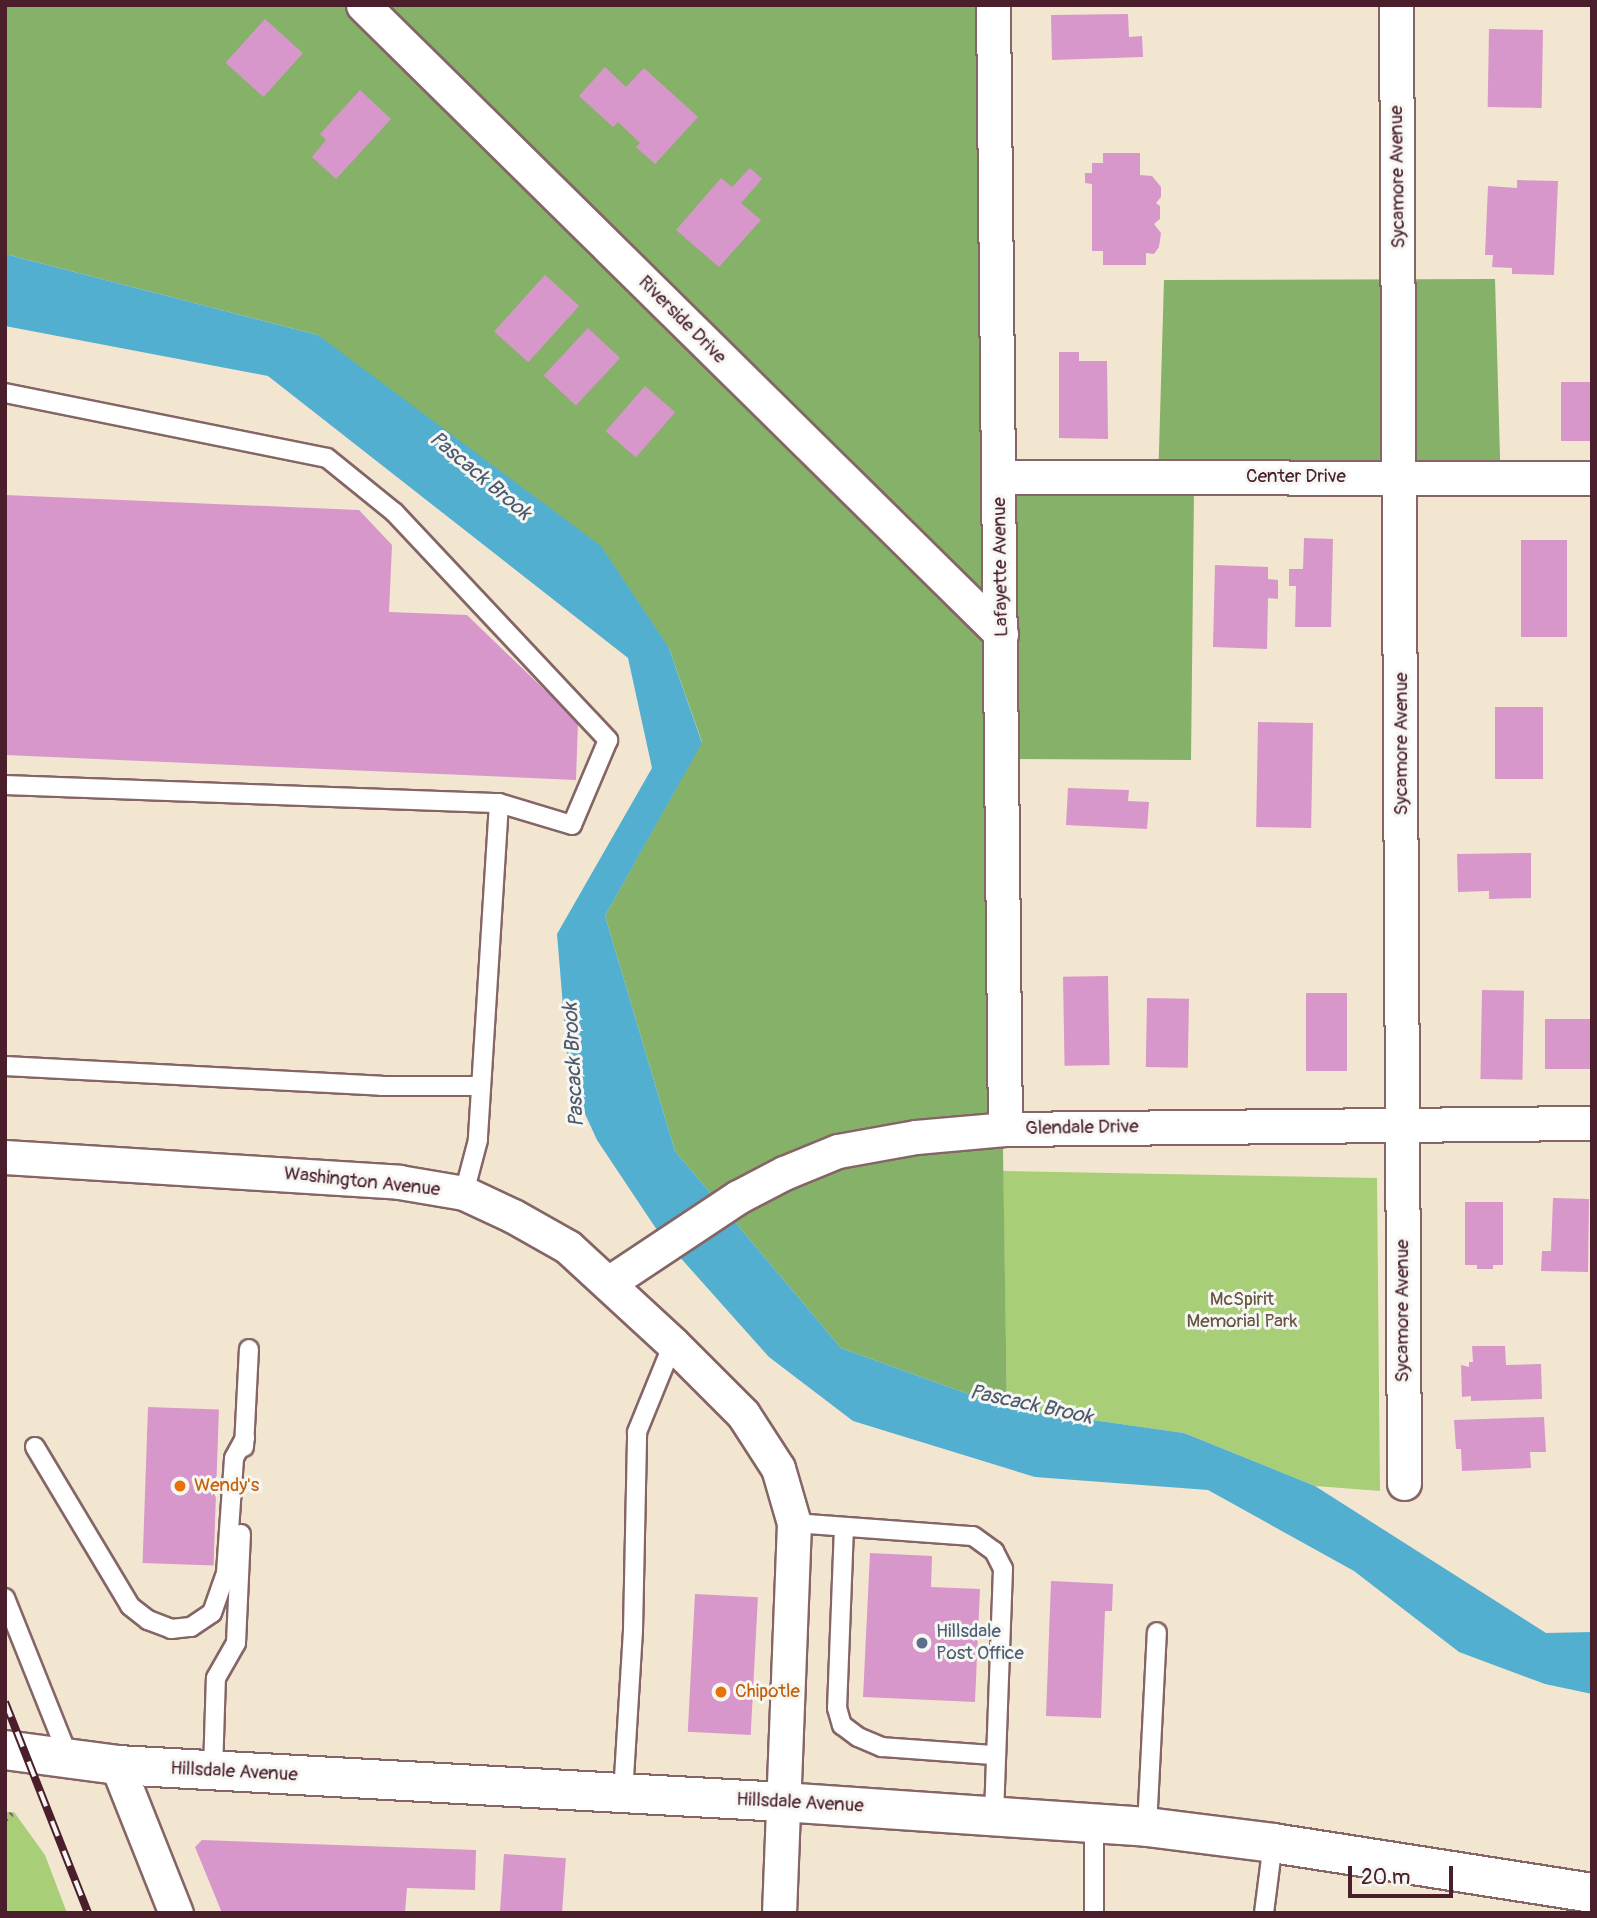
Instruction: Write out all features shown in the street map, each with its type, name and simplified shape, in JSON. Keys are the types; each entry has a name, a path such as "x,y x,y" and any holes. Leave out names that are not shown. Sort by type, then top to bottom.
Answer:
{"street":[{"name":"Riverside Drive","path":"363,5 1001,634"},
{"name":"Lafayette Avenue","path":"993,5 1005,1129"},
{"name":"Sycamore Avenue","path":"1396,5 1401,478 1404,1483"},
{"name":"Center Drive","path":"1000,477 1592,478"},
{"name":"Glendale Drive","path":"610,1282 738,1197 784,1173 838,1151 916,1137 1005,1129 1592,1123"},
{"name":"Washington Avenue","path":"5,1157 400,1182 464,1193 513,1216 568,1247 610,1282 743,1414 778,1468 794,1523 779,1913"},
{"name":"Hillsdale Avenue","path":"5,1750 71,1761 117,1765 782,1802 1147,1827 1273,1843 1592,1893"},
{"path":"117,1765 176,1913"}],"lane":[{"path":"5,393 327,458 394,512 608,740 572,825 499,803 5,785"},
{"path":"464,1193 478,1140 499,803"},
{"path":"5,1066 381,1086 481,1086"},
{"path":"623,1794 634,1630 637,1432 673,1344"},
{"path":"213,1771 216,1678 236,1643 248,1349"},
{"path":"35,1447 130,1606 148,1620 171,1629 191,1627 212,1613 226,1573 234,1458 245,1438"},
{"path":"794,1523 973,1536 994,1551 1003,1569 993,1815"},
{"path":"845,1527 837,1708 842,1725 858,1737 882,1747 994,1755"},
{"path":"5,1598 71,1761"},
{"path":"1147,1827 1157,1632"},
{"path":"1094,1823 1094,1913"},
{"path":"1264,1913 1273,1843"}],"path":[{"path":"5,1819 14,1812"}],"green space":[{"path":"5,5 991,5 993,484 1158,484 1164,280 1495,279 1501,492 1194,491 1191,760 997,759 1007,1408 841,1348 675,1151 605,916 702,742 669,648 318,335 5,254"},
{"name":"McSpirit Memorial Park","path":"1003,1171 1377,1178 1380,1491 1315,1486 1184,1433 1007,1408"},
{"path":"5,1812 14,1812 45,1855 67,1913 5,1913"}],"water":[{"name":"Pascack Brook","path":"5,254 318,335 601,546 669,648 702,743 605,916 675,1151 841,1348 1007,1408 1184,1433 1315,1486 1546,1633 1592,1632 1592,1694 1545,1684 1459,1652 1354,1571 1208,1490 1035,1477 853,1421 769,1357 661,1236 597,1140 569,1079 557,934 652,768 628,658 268,376 5,326"}],"building":[{"path":"1128,14 1129,37 1142,36 1143,57 1052,60 1051,15"},
{"path":"265,19 303,53 263,97 226,63"},
{"path":"1489,29 1543,30 1542,108 1488,107"},
{"path":"605,67 626,87 644,68 698,117 655,164 636,147 640,143 618,122 613,127 579,96"},
{"path":"360,90 391,119 336,179 312,157 326,140 320,134"},
{"path":"1103,153 1140,153 1140,175 1152,176 1161,187 1161,197 1156,203 1160,206 1160,219 1154,224 1161,233 1159,247 1154,254 1146,253 1146,265 1103,265 1103,251 1092,251 1092,184 1085,183 1085,173 1092,173 1092,163 1103,163"},
{"path":"750,168 762,179 741,203 761,220 719,267 676,230 721,178 732,187"},
{"path":"1517,180 1558,181 1554,275 1512,274 1512,268 1492,267 1493,255 1485,255 1488,186 1517,188"},
{"path":"545,275 579,306 528,362 494,331"},
{"path":"588,328 620,358 576,406 544,376"},
{"path":"1059,352 1079,352 1079,361 1107,361 1108,439 1059,438"},
{"path":"1561,382 1592,382 1592,441 1561,441"},
{"path":"645,386 675,412 636,458 606,431"},
{"path":"5,495 359,510 392,545 389,612 467,615 578,722 576,780 5,755"},
{"path":"1304,538 1333,539 1331,627 1295,627 1296,586 1289,586 1289,569 1303,569"},
{"path":"1521,540 1567,540 1567,637 1521,637"},
{"path":"1215,565 1268,567 1268,579 1278,580 1278,599 1268,598 1267,649 1213,647"},
{"path":"1495,707 1543,707 1543,779 1495,779"},
{"path":"1258,722 1313,723 1311,828 1256,827"},
{"path":"1068,788 1129,790 1128,801 1149,802 1147,829 1066,825"},
{"path":"1531,853 1531,898 1489,899 1489,891 1458,892 1457,854"},
{"path":"1108,976 1110,1065 1065,1066 1063,977"},
{"path":"1482,990 1524,991 1522,1080 1480,1079"},
{"path":"1306,993 1347,993 1347,1071 1306,1071"},
{"path":"1147,998 1189,999 1188,1068 1146,1067"},
{"path":"1545,1019 1592,1019 1592,1069 1545,1069"},
{"path":"1553,1198 1589,1199 1588,1272 1541,1271 1542,1251 1551,1251"},
{"path":"1465,1202 1503,1202 1503,1265 1493,1265 1493,1269 1477,1269 1477,1265 1465,1265"},
{"path":"1472,1346 1505,1346 1506,1365 1541,1364 1542,1399 1471,1401 1471,1396 1462,1397 1461,1365 1469,1367 1469,1362 1473,1362"},
{"name":"Wendy's","path":"148,1407 219,1409 214,1565 143,1563"},
{"path":"1544,1417 1546,1452 1530,1452 1531,1468 1462,1471 1461,1449 1456,1449 1454,1420"},
{"name":"Hillsdale Post Office","path":"870,1553 932,1556 931,1587 980,1589 975,1702 863,1697"},
{"path":"1051,1581 1113,1584 1112,1611 1105,1611 1101,1718 1046,1716"},
{"name":"Chipotle","path":"695,1594 758,1597 751,1735 688,1732"},
{"path":"202,1840 476,1850 475,1890 407,1888 405,1913 222,1913 195,1847"},
{"path":"504,1854 566,1858 562,1913 500,1913"}],"railway":[{"path":"5,1702 88,1913"}],"place":[{"name":"Wendy's","path":"180,1486"},
{"name":"Hillsdale Post Office","path":"922,1643"},
{"name":"Chipotle","path":"721,1692"}]}
